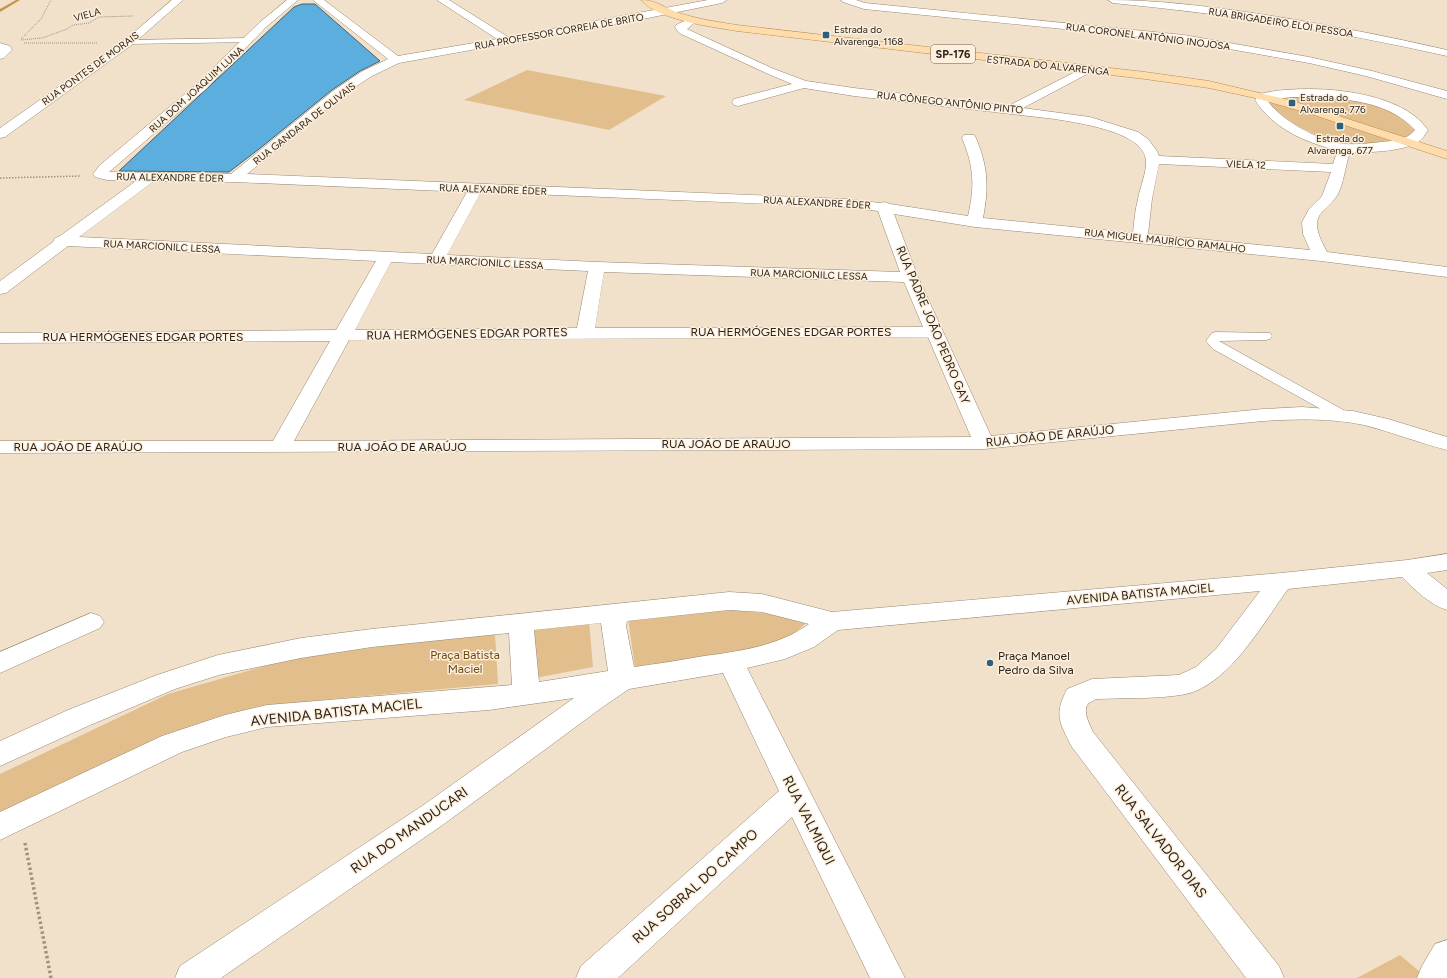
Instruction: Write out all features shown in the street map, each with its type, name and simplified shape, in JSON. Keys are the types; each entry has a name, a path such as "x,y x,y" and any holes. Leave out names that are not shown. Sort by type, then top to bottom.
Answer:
{"main road":[{"name":"ESTRADA DO ALVARENGA","path":"646,0 650,4 666,11 693,20 777,33 1191,82 1263,97 1447,155"}],"street":[{"name":"RUA PONTES DE MORAIS","path":"0,134 128,42 178,0"},
{"name":"RUA DOM JOAQUIM LUNA","path":"102,176 100,172 192,94 275,13 293,0"},
{"path":"318,0 396,60"},
{"path":"442,0 506,40"},
{"name":"RUA PROFESSOR CORREIA DE BRITO","path":"396,60 722,0"},
{"name":"RUA CORONEL ANTÔNIO INOJOSA","path":"846,0 864,6 1142,34 1221,44 1309,60 1447,95"},
{"name":"RUA BRIGADEIRO ELÓI PESSOA","path":"1113,0 1277,20 1353,32 1447,53"},
{"path":"943,14 950,5"},
{"name":"RUA CÔNEGO ANTÔNIO PINTO","path":"693,20 682,25 680,28 683,31 770,71 804,84 854,92 1011,109 1090,121 1117,128 1133,135 1143,142 1150,151 1152,160"},
{"name":"RUA GANDARA DE OLIVAIS","path":"235,178 331,100 369,73 396,60"},
{"path":"1011,109 1087,70"},
{"path":"738,102 804,84"},
{"path":"1386,105 1428,89 1447,84"},
{"path":"1285,94 1309,94 1353,98 1386,105 1402,112 1412,119 1422,130 1418,137 1408,142 1367,148 1344,148 1316,140 1282,122 1263,105 1262,100 1263,97 1285,94"},
{"path":"969,138 979,160 982,177 975,222"},
{"path":"1321,256 1310,230 1309,220 1312,213 1329,197 1337,178 1344,148"},
{"path":"1140,238 1152,160"},
{"name":"VIELA 12","path":"1152,160 1339,168"},
{"name":"RUA ALEXANDRE ÉDER","path":"102,176 235,178 476,189 824,201 884,206"},
{"path":"0,289 61,241 150,177"},
{"path":"437,259 476,189"},
{"name":"RUA MIGUEL MAURÍCIO RAMALHO","path":"884,206 932,216 975,222 1321,256 1447,272"},
{"name":"RUA PADRE JOÃO PEDRO GAY","path":"884,206 910,277 984,443"},
{"name":"RUA MARCIONILC LESSA","path":"61,241 597,267 910,277"},
{"path":"280,448 386,257"},
{"path":"585,333 597,267"},
{"name":"RUA HERMÓGENES EDGAR PORTES","path":"0,338 585,333 934,332"},
{"name":"RUA JOÃO DE ARAÚJO","path":"0,447 280,448 984,443 1263,415 1309,412 1342,415 1376,423 1447,444"},
{"name":"AVENIDA BATISTA MACIEL","path":"0,754 78,718 166,682 218,665 301,648 372,638 729,601 762,603 832,621 1281,581 1407,568 1447,562"},
{"path":"1407,568 1428,588 1447,601"},
{"name":"RUA SALVADOR DIAS","path":"1267,978 1082,739 1074,721 1072,709 1077,697 1092,689 1182,685 1205,674 1225,656 1281,581"},
{"path":"617,612 613,626 623,679"},
{"name":"AVENIDA BATISTA MACIEL","path":"10,822 172,744 225,726 267,716 489,698 551,691 731,662 776,652 805,640 832,621"},
{"path":"0,662 91,622"},
{"path":"522,623 526,694"},
{"name":"RUA VALMIQUI","path":"731,662 888,978"},
{"name":"RUA DO MANDUCARI","path":"192,978 433,815 594,698 623,679"},
{"name":"RUA SOBRAL DO CAMPO","path":"593,978 796,795"},
{"path":"1434,978 1447,956"}],"lane":[{"path":"128,42 249,40"},
{"path":"1266,336 1216,336 1212,341 1217,346 1342,415"}],"path":[{"name":"VIELA","path":"6,49 21,40 41,19 51,0"},
{"name":"VIELA","path":"21,40 42,38 67,29 73,25 89,23 99,17 160,15"},
{"path":"24,43 128,42"},
{"path":"0,178 102,176"},
{"path":"10,822 51,978"}],"green space":[{"path":"527,70 666,96 609,130 464,100"},
{"path":"1290,96 1324,97 1358,101 1375,105 1390,110 1404,118 1417,129 1414,133 1404,139 1368,144 1332,140 1309,132 1288,120 1269,104 1271,99"},
{"path":"734,610 788,616 806,623 785,642 736,654 635,667 628,619"},
{"name":"Praça Batista Maciel","path":"589,621 593,667 535,678 532,628"},
{"name":"Praça Batista Maciel","path":"495,633 498,684 321,700 214,718 128,756 0,819 0,774 168,694 285,660 398,644"},
{"path":"1400,955 1426,977 1357,978"}],"building":[{"path":"302,4 315,4 380,61 360,71 332,90 229,172 119,171 294,7"}],"waterway":[{"path":"0,11 18,0"}],"place":[{"name":"Estrada do Alvarenga, 1168","path":"826,35"},
{"name":"Estrada do Alvarenga, 776","path":"1292,103"},
{"name":"Estrada do Alvarenga, 677","path":"1340,126"},
{"name":"Praça Manoel Pedro da Silva","path":"990,663"}]}
